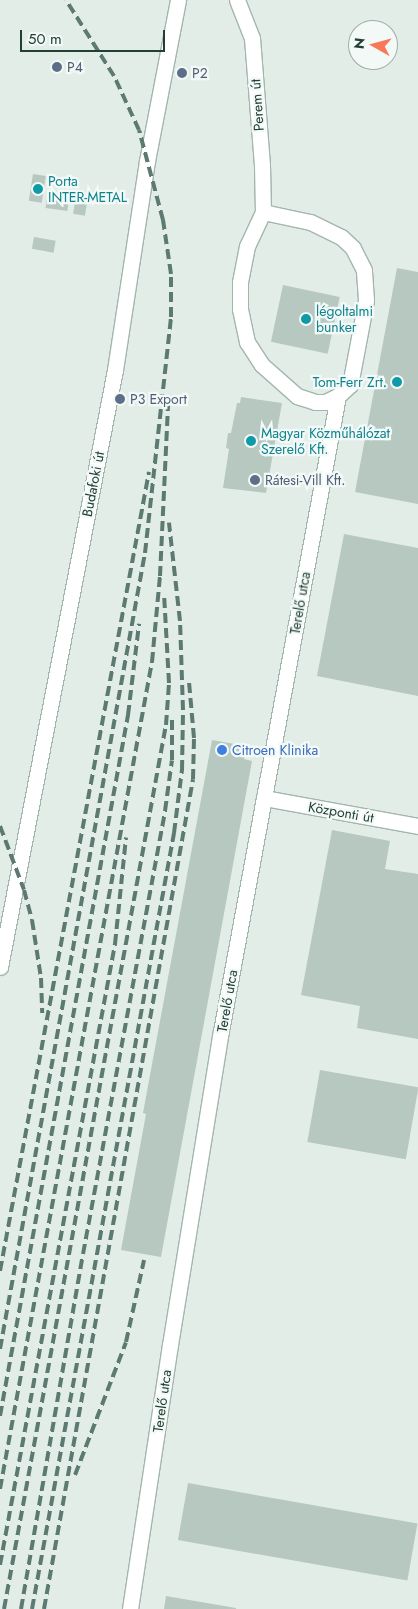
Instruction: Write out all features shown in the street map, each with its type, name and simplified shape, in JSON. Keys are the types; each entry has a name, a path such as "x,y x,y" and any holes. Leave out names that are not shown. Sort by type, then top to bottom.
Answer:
{"street":[{"name":"Budafoki út","path":"0,967 115,370 150,144 178,0"},
{"name":"Perem út","path":"237,0 252,38 262,165 262,212 247,246 240,282 240,309 247,342 262,364 297,396 315,402 325,402 338,396"},
{"path":"262,212 310,222 341,237 353,248 364,270 366,300 356,356 350,385 338,396"},
{"name":"Terelő utca","path":"130,1609 200,1154 338,396"},
{"name":"Központi út","path":"264,798 418,826"}],"building":[{"name":"Porta INTER-METAL","path":"33,174 46,176 42,203 29,201"},
{"path":"47,198 69,201 67,211 46,208"},
{"path":"75,202 87,204 85,216 73,214"},
{"path":"34,237 56,241 54,253 32,249"},
{"name":"Tom-Ferr Zrt.","path":"397,268 418,272 418,504 355,492"},
{"name":"légoltalmi bunker","path":"283,285 340,297 328,354 271,342"},
{"name":"Magyar Közműhálózat Szerelő Kft.","path":"241,397 282,403 266,493 223,488 229,449 226,448 228,433 231,433 237,403 240,403"},
{"path":"344,534 418,548 418,696 317,676"},
{"path":"212,740 246,746 244,759 252,761 161,1257 121,1250 146,1114 143,1113"},
{"path":"332,830 390,841 385,869 418,874 418,1039 357,1028 360,1006 301,995"},
{"path":"320,1070 418,1087 406,1159 307,1142"},
{"path":"188,1483 417,1523 407,1581 178,1540"},
{"path":"166,1596 236,1608 236,1609 164,1609"}],"railway":[{"path":"0,1349 145,553 171,317 171,274 163,220 139,130 114,76 66,0"},
{"path":"0,1489 152,662 160,576 168,404"},
{"path":"0,1271 149,472"},
{"path":"32,1609 174,833 182,770 183,710 180,621 169,523"},
{"path":"4,1609 166,725 169,683 164,594"},
{"path":"0,1416 128,715 139,624"},
{"path":"44,1609 193,779 194,738 189,682"},
{"path":"21,1609 83,1254 165,811 172,760 172,720"},
{"path":"0,826 24,890 32,920 41,978 42,1013"},
{"path":"0,1565 115,944 126,838"},
{"path":"75,1475 126,1342 144,1260"}],"place":[{"name":"P4","path":"57,67"},
{"name":"P2","path":"182,73"},
{"name":"Porta INTER-METAL","path":"38,189"},
{"name":"légoltalmi bunker","path":"306,319"},
{"name":"Tom-Ferr Zrt.","path":"397,382"},
{"name":"P3 Export","path":"120,399"},
{"name":"Magyar Közműhálózat Szerelő Kft.","path":"251,441"},
{"name":"Rátesi-Vill Kft.","path":"255,480"},
{"name":"Citroen Klinika","path":"222,750"}]}
